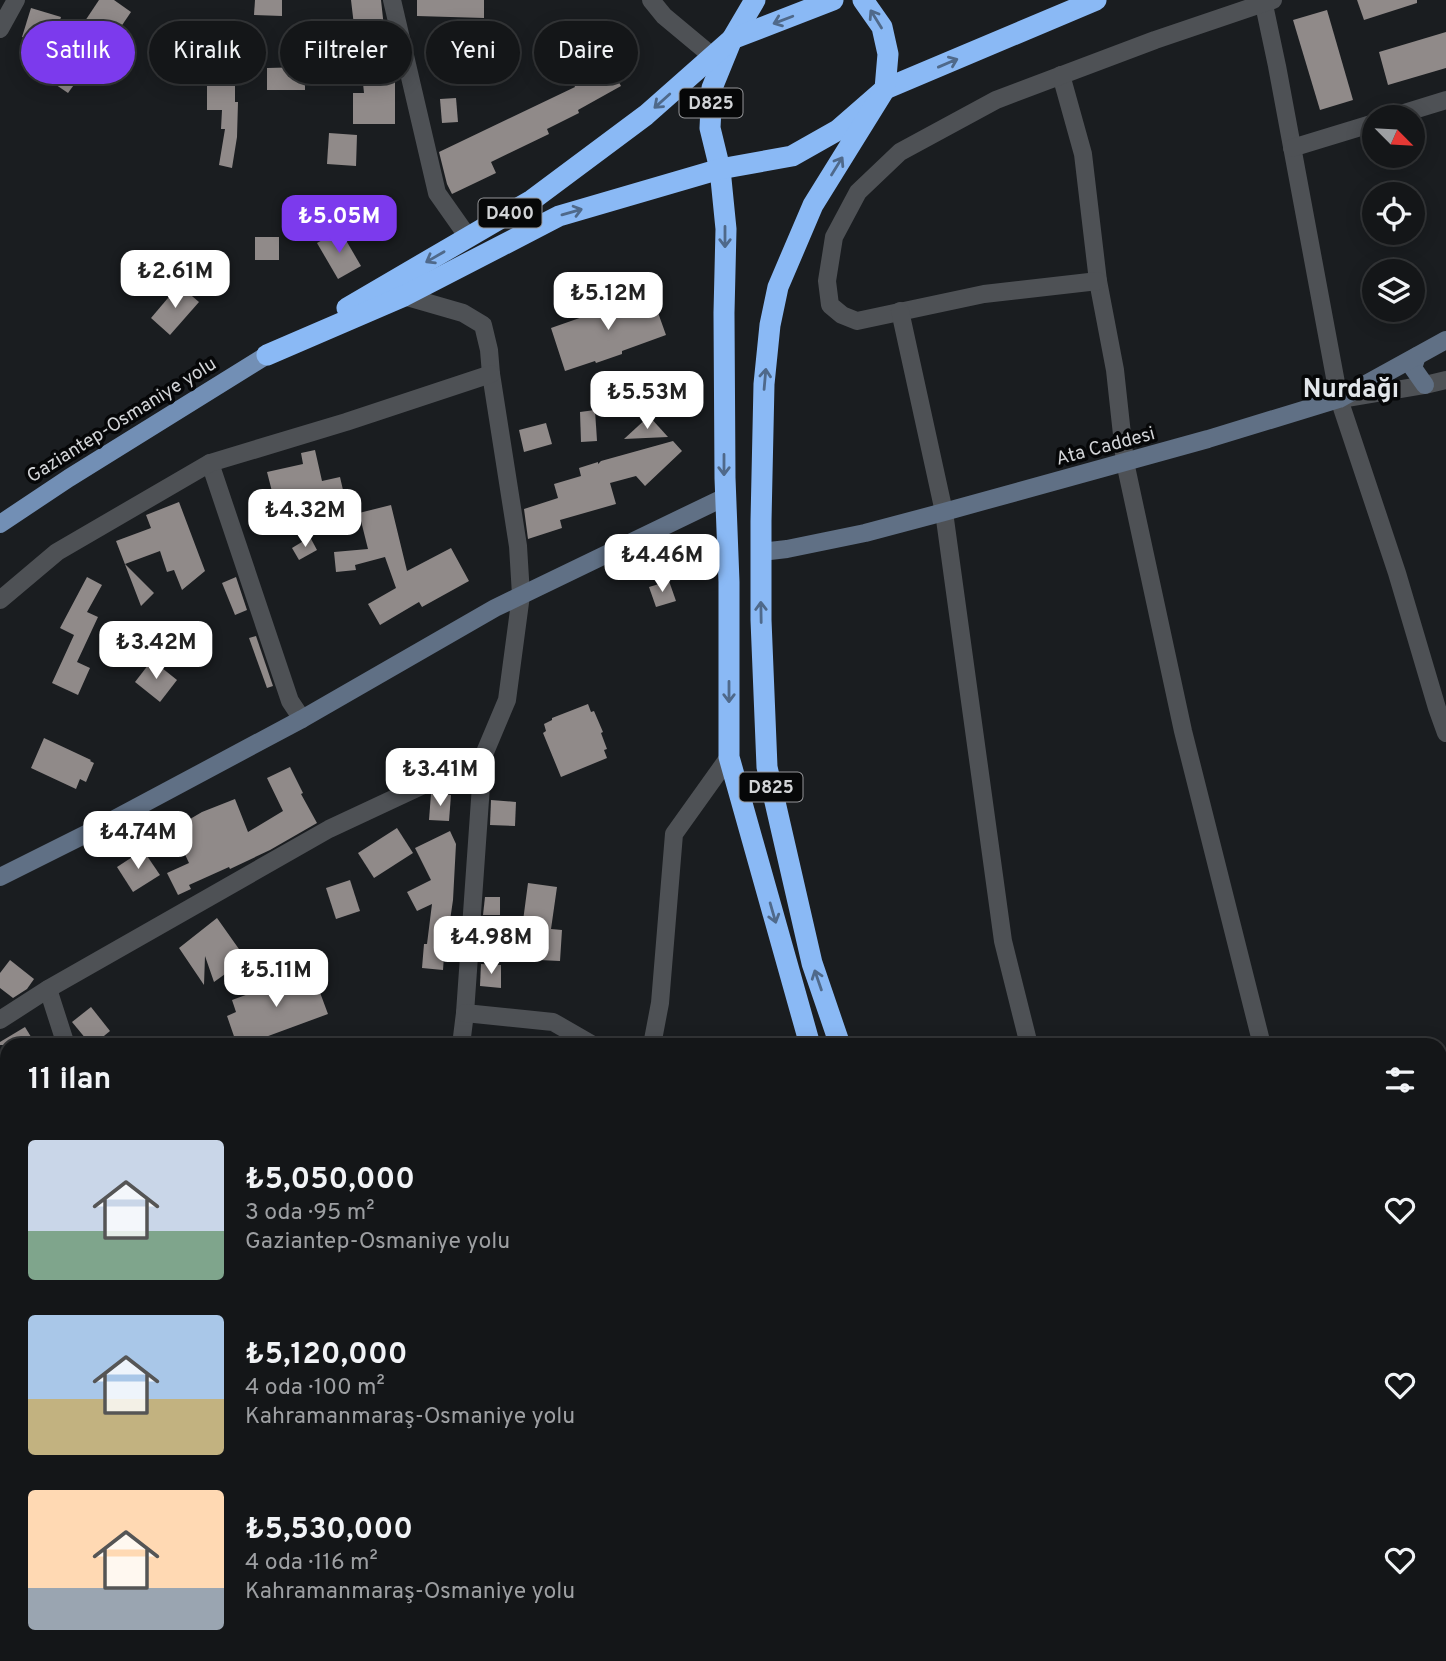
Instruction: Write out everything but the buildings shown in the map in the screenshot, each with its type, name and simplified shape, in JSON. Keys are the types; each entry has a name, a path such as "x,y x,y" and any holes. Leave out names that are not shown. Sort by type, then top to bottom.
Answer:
{"highway":[{"name":"D825","path":"755,0 732,39 712,88 710,128 720,169 726,229 725,498 729,582 729,757 808,1038"},
{"name":"D400","path":"267,355 532,200 646,116 732,39 833,0"},
{"name":"D825","path":"838,1038 812,963 766,767 761,620 764,384 770,325 778,287 813,205 885,89 888,54 882,27 863,0"},
{"name":"D400","path":"267,355 404,296 559,216 720,169 792,156 838,130 885,89 1096,0"}],"main road":[{"name":"Gaziantep-Osmaniye yolu","path":"0,524 267,355"}],"street":[{"path":"0,29 16,0"},
{"path":"392,0 437,193 468,237"},
{"path":"651,0 664,16 712,56"},
{"path":"1098,281 984,294 857,321 842,315 830,305 827,281 834,237 858,192 900,152 996,100 1267,1 1339,399 1441,708 1446,733"},
{"path":"1061,75 1083,154 1098,281 1115,370 1125,462 1183,731 1260,1038"},
{"path":"1425,106 1446,100"},
{"path":"1292,148 1362,127"},
{"path":"404,296 463,313 483,325 489,350 517,546 521,595 507,699 483,757 462,1038"},
{"path":"900,311 944,512 1003,941 1027,1038"},
{"name":"Ata Caddesi","path":"761,552 865,533 1208,439 1339,399 1446,340"},
{"path":"1417,356 1413,368 1425,385"},
{"path":"0,600 57,552 210,463 491,374"},
{"path":"1339,399 1446,380"},
{"path":"210,463 290,701 302,719"},
{"path":"0,877 302,719 495,608 725,498"},
{"path":"0,1020 48,989 329,830 483,757"},
{"path":"653,1038 660,1003 674,834 729,757"},
{"path":"48,989 64,1038"},
{"path":"465,1013 553,1022 581,1038"}],"district":[{"name":"Nurdağı","path":"1351,388"}]}
